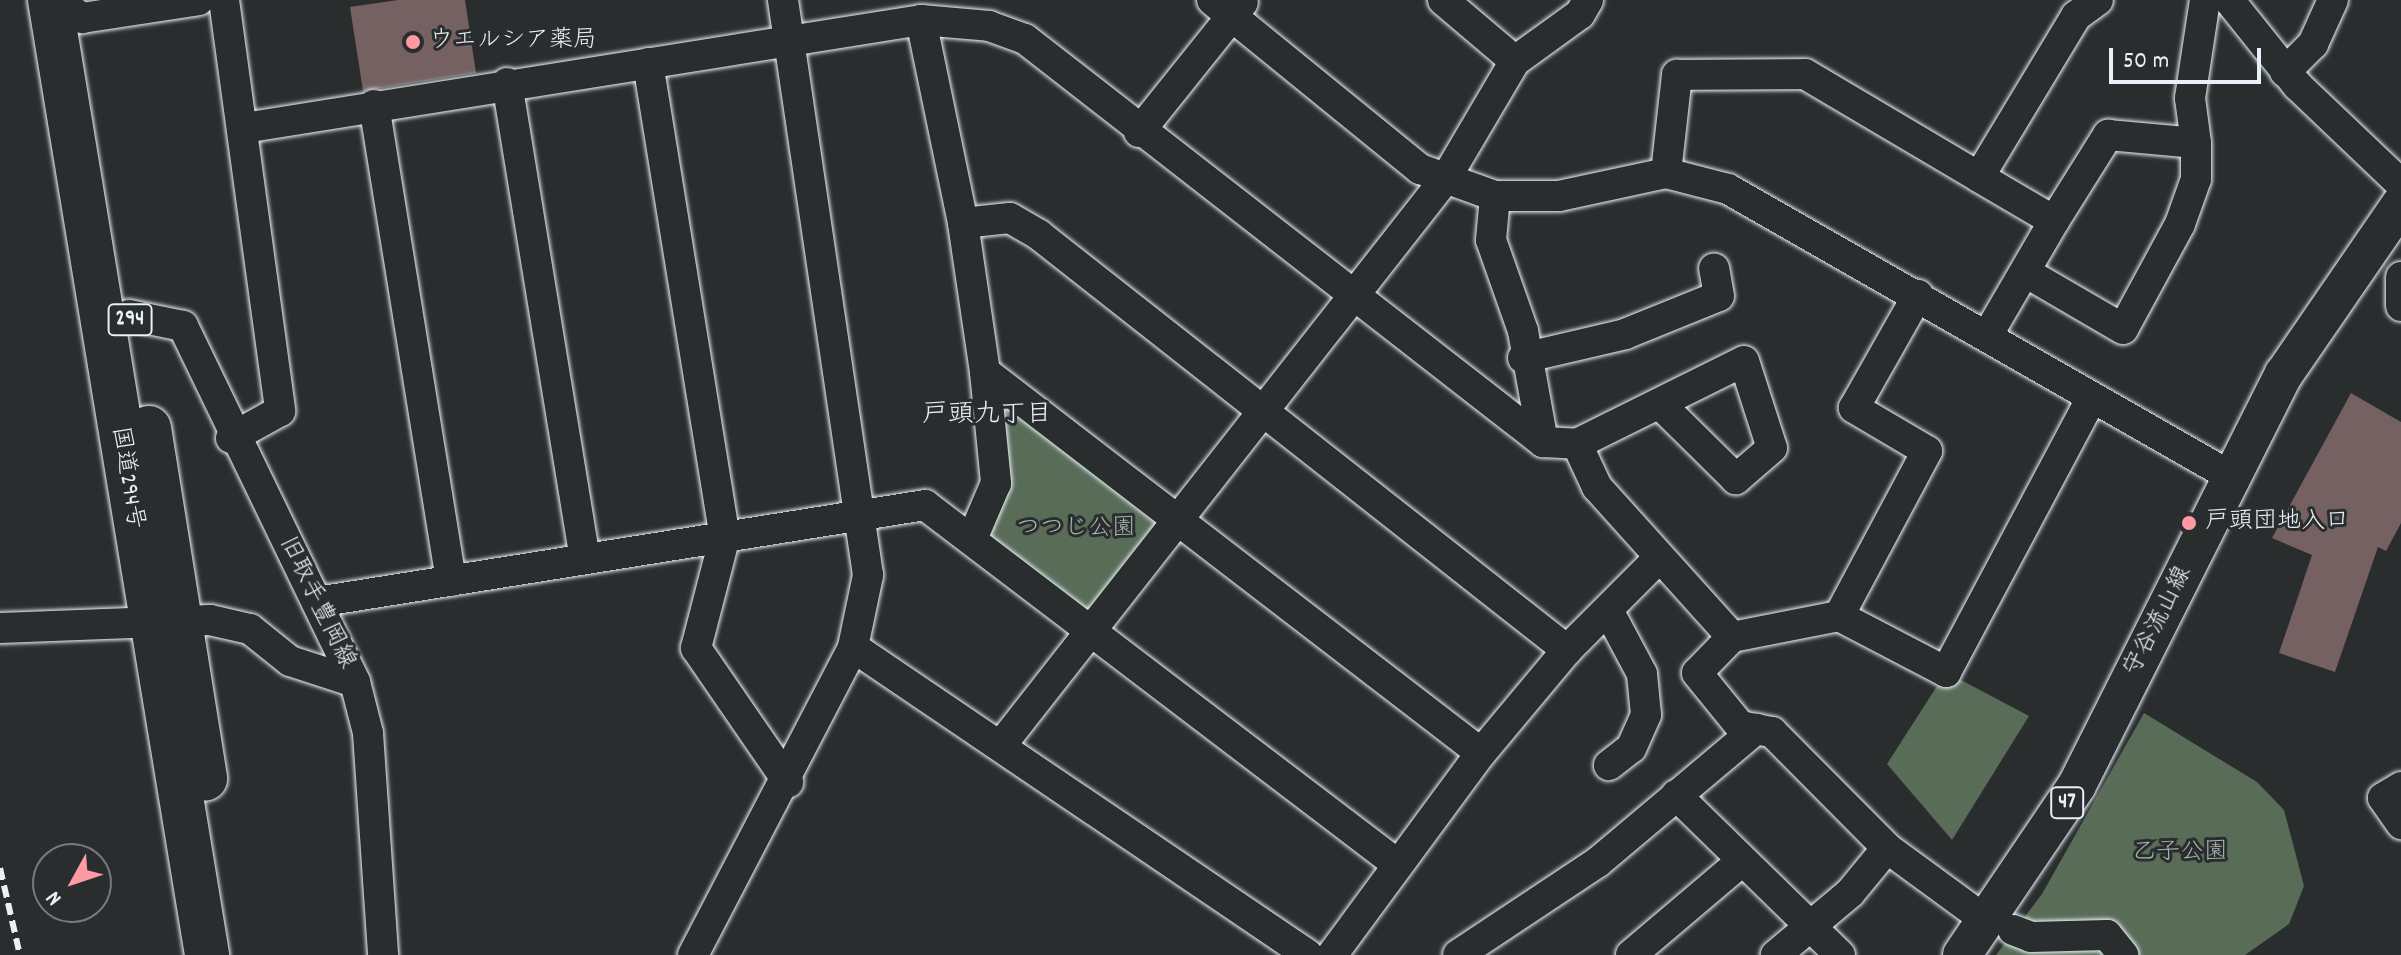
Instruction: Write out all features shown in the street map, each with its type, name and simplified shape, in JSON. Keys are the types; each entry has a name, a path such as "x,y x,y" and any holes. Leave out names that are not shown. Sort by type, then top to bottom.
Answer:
{"highway":[{"name":"国道294号","path":"67,4 129,315 200,941"},
{"name":"国道294号","path":"67,4 165,624 232,955"}],"main road":[{"name":"守谷流山線","path":"1962,955 1993,917 2050,831 2310,331 2401,204"}],"street":[{"path":"67,4 199,0"},
{"path":"224,0 244,128 280,411 231,438"},
{"path":"693,955 788,782 853,647 868,575 783,0"},
{"path":"1443,0 1515,61"},
{"path":"1002,744 1446,178 1515,61 1580,14 1588,0"},
{"path":"1979,177 2076,16 2098,0"},
{"path":"2025,272 2123,329 2180,224 2196,179 2196,143 2190,98 2205,0"},
{"path":"2229,0 2285,72 2401,184"},
{"path":"2285,72 2313,44 2333,0"},
{"path":"1139,132 1230,5 1420,169 1495,196 1559,196 1666,173 1728,189 2232,477"},
{"path":"244,128 507,83 921,20 989,26 1025,39 1353,299 1543,442 1577,444 1661,405"},
{"path":"921,20 963,223 985,372 996,483 972,539"},
{"path":"648,63 725,536 696,648 788,782"},
{"path":"1666,173 1677,75 1805,74 2054,221"},
{"path":"507,83 585,559"},
{"path":"374,105 451,581"},
{"path":"1987,336 2108,135 2196,143"},
{"path":"1495,196 1491,240 1523,331 1523,358 1543,442"},
{"path":"963,223 1010,218 1039,235 1567,650"},
{"path":"1523,358 1625,334 1719,296 1714,268"},
{"path":"2401,277 2401,306"},
{"path":"1839,616 1927,451 1854,408 1918,295"},
{"name":"旧取手豊岡線","path":"129,315 183,326 231,438 355,682 368,733 383,955"},
{"path":"985,372 1481,753"},
{"path":"2092,397 1946,672 1839,616 1732,637 1697,673 1740,726 1772,732 1887,848 1993,917 2031,937 2107,935 2123,955"},
{"path":"1577,444 1597,487 1732,637"},
{"path":"317,602 925,505 1397,864"},
{"path":"1332,955 1481,753 1567,650 1659,558"},
{"path":"1608,610 1642,674 1646,715 1631,748 1609,765"},
{"path":"0,628 165,624 250,629 290,661 355,682"},
{"path":"853,647 1002,744 1308,955"},
{"path":"1458,955 1598,862 1756,729"},
{"path":"2401,787 2383,798 2401,824"},
{"path":"1676,795 1840,955"},
{"path":"1776,955 1810,926 1887,848"},
{"path":"1631,955 1742,861"}],"green space":[{"name":"つつじ公園","path":"985,372 1178,519 1091,630 972,539 996,483"},
{"path":"1946,672 2029,716 1952,840 1887,764"},
{"name":"乙子公園","path":"2144,713 2257,782 2284,810 2304,886 2289,924 2245,955 1996,955 2042,894"}],"building":[{"name":"ウエルシア薬局","path":"398,0 465,0 476,73 363,91 350,7"},
{"path":"2351,393 2401,422 2401,523 2386,551 2378,547 2335,672 2279,653 2312,555 2272,538"}],"railway":[{"path":"0,868 20,955"}],"place":[{"name":"ウエルシア薬局","path":"413,42"},
{"name":"戸頭団地入口","path":"2189,523"}],"district":[{"name":"戸頭九丁目","path":"987,416"}]}
